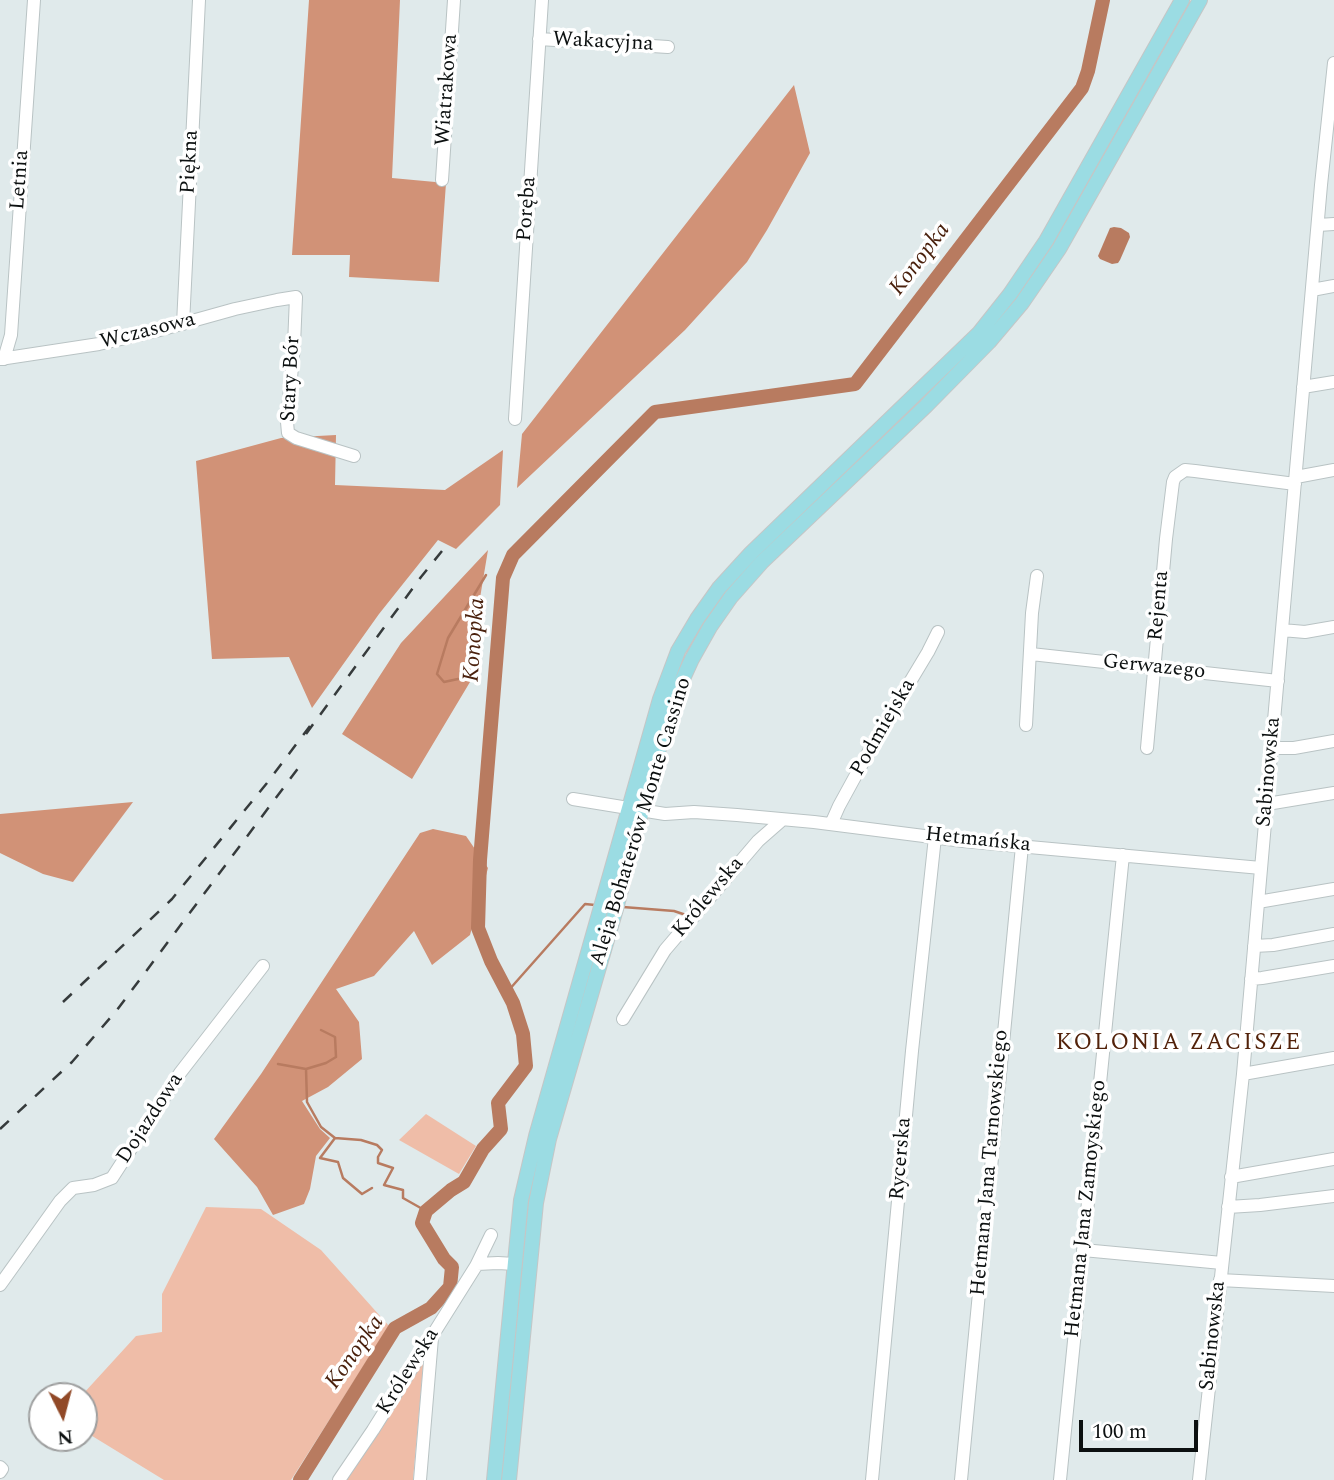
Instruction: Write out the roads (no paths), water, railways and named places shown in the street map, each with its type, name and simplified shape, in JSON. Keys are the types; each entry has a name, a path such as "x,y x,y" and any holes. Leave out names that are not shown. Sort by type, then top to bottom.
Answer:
{"main road":[{"name":"Aleja Bohaterów Monte Cassino","path":"509,1480 536,1203 549,1139 616,906 660,699 678,651 719,588 751,553 979,333 1010,294 1045,241 1182,0"},
{"name":"Aleja Bohaterów Monte Cassino","path":"494,1480 521,1200 536,1136 600,907 676,694 692,659 731,597 762,562 926,406 989,342 1022,303 1059,249 1199,0"}],"street":[{"name":"Letnia","path":"2,359 11,335 34,0"},
{"name":"Piękna","path":"183,324 199,0"},
{"name":"Wiatrakowa","path":"442,180 454,0"},
{"name":"Poręba","path":"515,419 542,0"},
{"name":"Wakacyjna","path":"539,39 668,47"},
{"name":"Sabinowska","path":"1199,1480 1243,1074 1334,63"},
{"path":"1318,225 1334,224"},
{"path":"1312,290 1334,286"},
{"name":"Wczasowa","path":"2,359 99,344 296,297"},
{"name":"Stary Bór","path":"296,297 288,433 354,456"},
{"path":"1303,387 1334,382"},
{"name":"Rejenta","path":"1147,748 1173,482 1179,473 1185,470 1295,480"},
{"path":"1295,480 1334,470"},
{"path":"1026,725 1032,613 1037,576"},
{"path":"1282,630 1305,632 1334,627"},
{"name":"Podmiejska","path":"831,824 874,742 938,632"},
{"name":"Gerwazego","path":"1031,654 1278,681"},
{"path":"1272,748 1294,748 1334,741"},
{"path":"1267,804 1334,793"},
{"name":"Hetmańska","path":"636,805 665,814 694,812 831,824 1022,846 1261,868"},
{"name":"Królewska","path":"623,1019 665,950 758,841 782,820"},
{"name":"Rycerska","path":"872,1480 935,837"},
{"name":"Hetmana Jana Tarnowskiego","path":"961,1480 1022,846"},
{"name":"Hetmana Jana Zamoyskiego","path":"1060,1480 1123,855"},
{"path":"1258,902 1334,889"},
{"path":"1255,946 1334,934"},
{"name":"Dojazdowa","path":"0,1285 66,1195 74,1188 94,1185 112,1178 180,1073 263,966"},
{"path":"1251,979 1334,966"},
{"path":"1243,1074 1334,1058"},
{"path":"1231,1177 1334,1160"},
{"path":"1228,1207 1334,1196"},
{"name":"Królewska","path":"340,1480 477,1264 491,1235"},
{"path":"1083,1250 1222,1263"},
{"path":"477,1264 515,1264"},
{"path":"1220,1280 1334,1286"},
{"path":"420,1480 432,1335"}],"waterway":[{"name":"Konopka","path":"300,1480 395,1328 431,1308 450,1287 452,1267 444,1259 422,1223 426,1211 464,1182 483,1149 501,1129 498,1103 526,1066 523,1034 513,1003 491,961 478,928 480,860 503,578 513,555 655,412 855,384 1082,88 1103,0"},
{"path":"458,679 444,682 437,674 448,638 486,575"},
{"path":"508,991 585,904 595,905"},
{"path":"623,907 674,911 686,915"},
{"path":"321,1030 335,1037 336,1057 306,1069 307,1102 321,1127 335,1138 361,1140 377,1145 382,1150 378,1163 393,1168 384,1185 403,1190 403,1198 426,1211"},
{"path":"278,1064 306,1069"},
{"path":"335,1138 320,1158 338,1162 343,1178 362,1194 372,1188"}],"railway":[{"path":"306,734 442,551"},
{"path":"63,1002 172,899 310,726"},
{"path":"0,1129 72,1062 117,1010 299,767"}],"district":[{"name":"KOLONIA ZACISZE","path":"1179,1044"}]}
